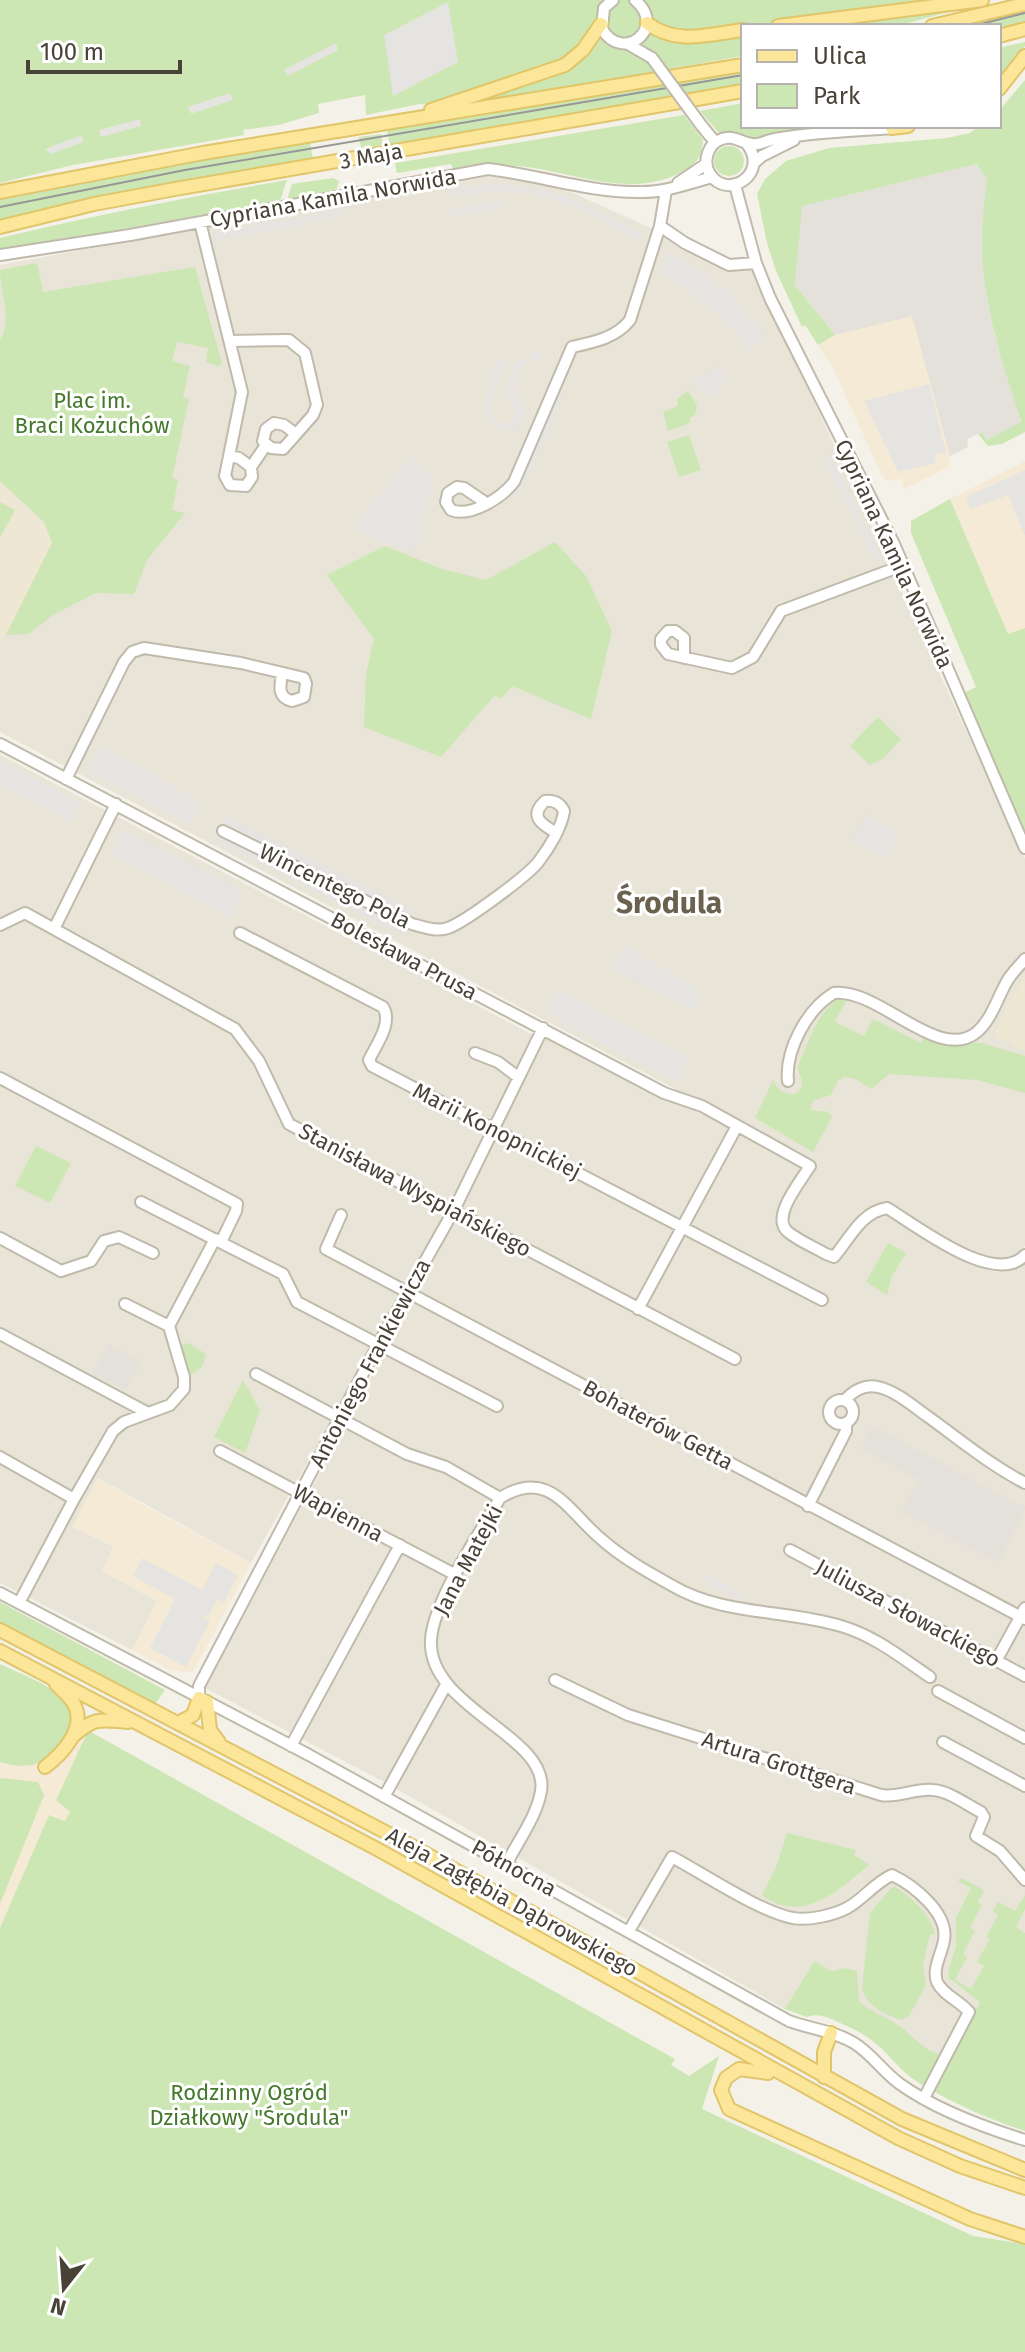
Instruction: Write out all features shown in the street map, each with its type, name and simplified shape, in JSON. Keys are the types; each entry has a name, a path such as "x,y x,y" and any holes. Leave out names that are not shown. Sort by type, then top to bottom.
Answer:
{"main road":[{"path":"794,24 982,0"},
{"path":"940,24 1025,4"},
{"path":"410,119 448,103 565,65 583,50 601,24"},
{"path":"646,28 674,37 689,38 741,30"},
{"path":"1003,36 1025,29"},
{"path":"1001,86 1025,56"},
{"name":"3 Maja","path":"0,192 132,165 741,65"},
{"name":"3 Maja","path":"0,227 94,204 175,189 741,91"},
{"name":"Aleja Zagłębia Dąbrowskiego","path":"0,1630 412,1846 902,2119 1025,2170"},
{"name":"Aleja Zagłębia Dąbrowskiego","path":"0,1651 416,1870 908,2142 960,2166 1025,2188"},
{"path":"52,1678 73,1703 77,1713 73,1736"},
{"path":"178,1723 193,1715 203,1700"},
{"path":"203,1700 210,1730 224,1747"},
{"path":"45,1767 58,1757 73,1736 97,1720 137,1723"},
{"path":"824,2077 824,2052 831,2033"},
{"path":"786,2077 739,2069 726,2078 721,2090 723,2100 735,2113 970,2219 1025,2237"}],"street":[{"path":"613,0 604,8 601,24 610,39 626,43 652,58 715,142"},
{"path":"635,0 644,9 652,58"},
{"path":"626,43 633,42 646,28"},
{"path":"747,144 892,128"},
{"path":"734,137 747,144 753,152 754,163 749,176 735,185 722,184 712,177 706,164 715,142 734,137"},
{"path":"754,163 798,138"},
{"path":"486,503 507,491 514,482 572,347 609,337 624,328 630,320 660,226 666,190 706,164"},
{"name":"Cypriana Kamila Norwida","path":"0,255 488,169 640,193 666,190 712,177"},
{"name":"Cypriana Kamila Norwida","path":"735,185 756,263 788,338 904,565 1025,848"},
{"path":"200,222 242,392 225,476 230,485 246,486 252,477 251,467 266,445 264,433 274,423 284,425 296,434"},
{"path":"660,226 685,243 729,265 756,263"},
{"path":"230,341 289,340 305,353 317,405 313,415 283,449 266,445"},
{"path":"229,456 239,458 251,467"},
{"path":"684,658 732,668 753,657 781,611 904,565"},
{"path":"66,779 124,662 132,652 144,648 158,650 241,663 282,674"},
{"name":"Bolesława Prusa","path":"0,744 664,1093 702,1106 810,1166 783,1212 781,1221 786,1230 826,1254 834,1257 865,1217 875,1210 887,1208 972,1259 991,1265 1010,1265 1025,1255"},
{"path":"54,929 116,804"},
{"name":"Wincentego Pola","path":"223,831 412,924 430,929 447,929 470,916 524,875 538,863 555,832"},
{"name":"Stanisława Wyspiańskiego","path":"0,925 25,913 235,1029 259,1061 289,1124 735,1359"},
{"name":"Marii Konopnickiej","path":"240,933 383,1007 387,1022 369,1060 372,1066 822,1300"},
{"path":"788,1081 786,1064 805,1024 815,1008 834,993 857,993 931,1035 958,1038 975,1034 985,1023 1009,978 1025,959"},
{"name":"Antoniego Frankiewicza","path":"203,1700 199,1686 205,1674 379,1343 454,1210 543,1028"},
{"path":"475,1053 498,1062 518,1077"},
{"path":"0,1078 237,1204 236,1211 169,1326 184,1377 184,1389 170,1405 124,1422 113,1431 19,1603"},
{"path":"638,1309 737,1126"},
{"path":"141,1202 283,1274 297,1302 497,1406"},
{"name":"Bohaterów Getta","path":"341,1215 326,1249 808,1506 1024,1614"},
{"path":"0,1238 61,1271 91,1261 104,1241 119,1237 153,1253"},
{"path":"125,1304 169,1326"},
{"path":"0,1334 146,1412"},
{"path":"256,1374 407,1454 446,1467 500,1498"},
{"path":"845,1400 853,1409 851,1420 835,1423 829,1414 835,1401 845,1400 852,1393 867,1387 881,1388 917,1409 1003,1472 1025,1483"},
{"path":"808,1506 846,1431 846,1423"},
{"name":"Wapienna","path":"220,1451 456,1575"},
{"path":"0,1457 74,1499"},
{"name":"Jana Matejki","path":"507,1863 538,1800 541,1783 538,1773 515,1742 446,1685 433,1660 430,1639 456,1575 500,1498 511,1491 545,1489 556,1494 599,1538 681,1591 714,1604 842,1626 892,1649 930,1677"},
{"path":"291,1746 400,1545"},
{"name":"Juliusza Słowackiego","path":"790,1550 1025,1676"},
{"name":"Północna","path":"0,1593 507,1863 789,2021 852,2042 870,2054 900,2085 924,2098 978,2124 1025,2140"},
{"path":"996,1661 1024,1614"},
{"name":"Artura Grottgera","path":"555,1680 628,1715 881,1795 896,1797 923,1790 944,1792 981,1812 984,1817 976,1836 1000,1851 1025,1880"},
{"path":"384,1797 446,1685"},
{"path":"938,1691 1025,1738"},
{"path":"943,1742 1025,1786"},
{"path":"629,1931 672,1857 793,1918 804,1919 847,1908 892,1875 903,1880 931,1904 942,1924 944,1939 936,1966 936,1979 941,1989 969,2012 924,2098"}],"shaded area":[{"path":"448,2 458,62 393,96 384,35"},
{"path":"336,43 338,50 288,76 284,70"},
{"path":"230,93 233,100 191,114 188,107"},
{"path":"140,119 141,126 101,137 99,130"},
{"path":"82,135 83,142 51,154 45,149"},
{"path":"975,164 987,179 982,242 987,298 1021,423 986,440 982,432 967,439 968,447 950,456 912,316 835,335 795,285 801,206"},
{"path":"487,177 530,181 573,193 664,234 715,263 754,271 1025,859 1025,1246 1014,1256 998,1259 971,1253 887,1202 862,1211 832,1253 786,1224 786,1211 815,1163 0,732 0,265"},
{"path":"498,183 564,196 643,234 640,241 577,208 529,194 498,191 447,196 447,189"},
{"path":"502,202 502,209 450,216 449,208"},
{"path":"343,209 345,216 216,241 214,232"},
{"path":"670,250 729,292 769,338 750,350 724,321 658,270"},
{"path":"912,315 950,456 950,466 904,489 900,477 894,481 886,480 881,474 833,368 818,345 835,335"},
{"path":"539,351 542,358 523,366 514,389 524,411 523,420 510,431 493,428 484,413 488,384 499,356 507,360 496,387 492,413 497,422 507,424 516,412 507,398 506,387 517,361"},
{"path":"721,364 725,379 721,389 715,395 698,390 693,380"},
{"path":"929,384 946,452 935,455 936,463 898,472 864,401"},
{"path":"559,390 564,398 527,483 513,497 510,494"},
{"path":"829,453 882,560 876,564 822,457"},
{"path":"413,454 434,484 420,525 420,547 406,552 352,528"},
{"path":"1025,461 1025,628 1008,634 950,499"},
{"path":"1025,470 1025,536 1008,495 970,509 966,497"},
{"path":"0,482 44,522 52,543 0,646"},
{"path":"100,747 201,801 189,824 88,771"},
{"path":"0,755 535,1036 448,1211 251,1563 98,1478 114,1547 102,1571 157,1601 132,1650 0,1583"},
{"path":"0,761 80,803 70,822 0,785"},
{"path":"867,814 900,834 885,859 851,838"},
{"path":"226,815 416,910 402,935 214,839"},
{"path":"123,829 243,892 230,917 110,853"},
{"path":"623,946 697,986 694,993 700,997 693,1011 612,968"},
{"path":"1025,976 1025,1051 1010,1041 994,1037 1005,1009"},
{"path":"557,989 689,1060 678,1082 544,1012"},
{"path":"544,1033 803,1166 777,1210 780,1229 836,1260 867,1218 884,1212 970,1264 996,1272 1020,1268 1025,1263 1025,1933 1011,1925 980,2003 953,2056 937,2055 911,2039 899,2026 866,2008 859,2001 844,1968 832,1971 814,1961 785,2009 386,1783 205,1688 460,1210"},
{"path":"109,1344 142,1362 125,1390 93,1373"},
{"path":"872,1426 1025,1508 998,1562 901,1512 919,1480 862,1448"},
{"path":"98,1478 251,1563 193,1672 172,1671 132,1650 157,1601 102,1571 114,1547 72,1527"},
{"path":"142,1558 202,1590 216,1563 238,1575 224,1602 217,1599 210,1614 203,1617 210,1621 186,1667 150,1648 175,1599 133,1576"},
{"path":"704,1573 742,1594 739,1599 701,1579"},
{"path":"0,1664 55,1692 71,1725 86,1735 56,1799 70,1812 65,1821 53,1815 0,1928"}],"green space":[{"path":"0,0 992,0 904,24 741,24 741,56 456,106 419,104 366,115 365,95 318,104 319,113 279,125 243,130 244,135 73,165 0,183"},
{"path":"1025,10 1025,24 1001,30 1001,24 970,24"},
{"path":"1025,42 1001,79 1001,48"},
{"path":"741,70 741,87 390,147 387,129"},
{"path":"1025,80 1025,432 1002,444 988,446 978,434 982,432 987,440 1021,422 995,333 986,288 982,241 987,179 976,164 802,206 795,285 835,335 818,345 805,325 802,327 776,271 757,194 765,179 786,161 829,148 947,138 970,133 976,128 1001,128 1001,109"},
{"path":"741,103 741,128 822,128 788,132 754,141 735,134 719,133 700,111"},
{"path":"684,115 703,140 699,156 694,164 680,173 642,184 604,182 508,166 453,169 451,164 397,173 395,163"},
{"path":"381,134 383,145 361,148 359,137"},
{"path":"310,141 313,159 115,194 0,221 0,198 88,179"},
{"path":"729,146 740,150 744,161 740,172 729,176 718,172 714,161 718,150"},
{"path":"333,178 339,181 336,191 287,200 292,184"},
{"path":"287,180 280,201 0,251 0,238"},
{"name":"Plac im. Braci Kożuchów","path":"37,263 43,292 195,267 222,364 218,366 206,362 208,348 177,342 172,361 190,366 183,397 189,399 172,478 178,480 172,510 185,513 147,560 134,594 96,593 53,615 29,634 6,635 52,543 44,522 0,481 0,341 6,315 0,270"},
{"path":"688,391 697,405 695,415 690,418 690,423 668,431 663,412 678,406 677,399"},
{"path":"689,435 701,470 679,477 667,442"},
{"path":"950,499 1008,634 1025,628 1025,833 964,693 976,687 911,533 911,521"},
{"path":"0,502 15,510 0,538"},
{"path":"555,542 586,576 612,631 591,719 512,686 502,698 494,696 441,757 364,727 366,673 374,639 327,575 385,546 442,569 486,580"},
{"path":"878,717 901,739 884,758 870,765 850,746"},
{"path":"848,997 835,1022 864,1036 873,1019 921,1043 924,1036 955,1043 982,1043 1025,1056 1025,1093 977,1080 889,1074 871,1089 856,1079 845,1077 838,1081 831,1095 815,1100 811,1105 811,1110 828,1112 832,1117 813,1152 755,1118 773,1080 785,1093 798,1092 802,1081 797,1068 815,1026 828,1007"},
{"path":"36,1146 71,1163 50,1203 15,1186"},
{"path":"888,1243 906,1253 892,1276 887,1295 866,1282"},
{"path":"188,1343 206,1354 202,1367 190,1375 181,1345"},
{"path":"243,1380 260,1410 245,1453 214,1437"},
{"path":"0,1602 165,1690 155,1704 0,1622"},
{"path":"0,1664 54,1691 66,1702 70,1711 69,1731 64,1741 40,1762 23,1766 0,1762"},
{"name":"Rodzinny Ogród Działkowy \"Środula\"","path":"91,1732 675,2059 671,2065 689,2076 719,2056 702,2109 973,2236 1025,2244 1025,2352 0,2352 0,1928 49,1815 65,1821 70,1812 56,1800 86,1735"},
{"path":"0,1778 38,1782 44,1795 0,1904"},
{"path":"787,1833 856,1850 854,1855 869,1865 819,1901 791,1907 777,1903 762,1895 777,1865"},
{"path":"961,1878 984,1890 978,1902 982,1905 970,1928 975,1931 963,1954 967,1957 955,1980 971,1989 984,1966 977,1962 990,1939 986,1937 998,1915 993,1911 998,1902 1015,1911 1025,1895 1025,1909 1016,1927 1025,1933 1025,2131 970,2110 919,2083 878,2045 855,2030 825,2017 807,2017 785,2009 814,1961 832,1971 844,1968 857,1971 859,2001 863,2005 898,2025 928,2050 953,2056 980,2002 949,1978 948,1972 956,1946 956,1918 971,1888 958,1881"},
{"path":"895,1887 920,1907 935,1934 930,1935 923,1965 926,1985 909,2016 902,2020 872,2004 862,1988 870,1913"}],"tram line":[{"path":"981,24 1025,13"},
{"path":"0,207 185,170 741,75"}],"district":[{"name":"Środula","path":"669,903"}]}
